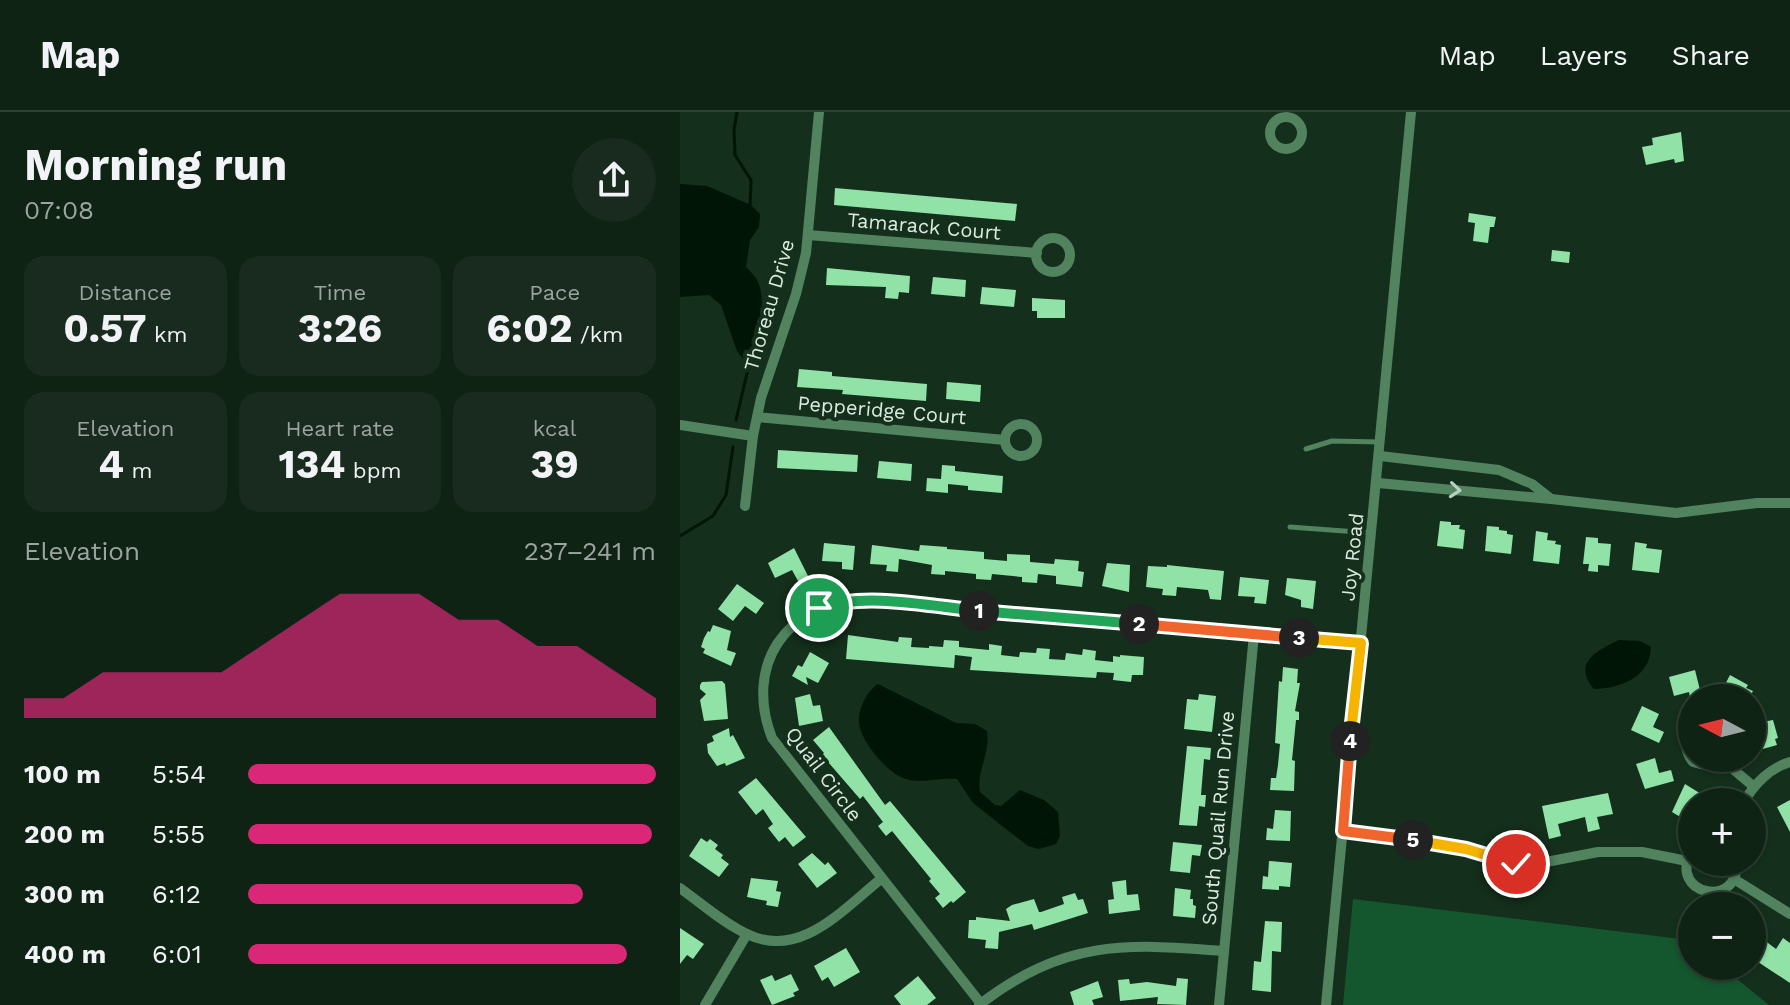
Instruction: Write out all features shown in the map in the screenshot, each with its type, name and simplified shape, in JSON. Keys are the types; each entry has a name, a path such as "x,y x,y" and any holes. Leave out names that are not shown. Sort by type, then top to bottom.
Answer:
{"street":[{"name":"Thoreau Drive","path":"745,506 757,417 796,294 808,235 819,112"},
{"name":"Joy Road","path":"1326,1005 1411,112"},
{"name":"Tamarack Court","path":"808,235 1037,253"},
{"name":"Pepperidge Court","path":"757,417 1005,440"},
{"path":"680,425 753,436"},
{"path":"1380,456 1499,470 1532,484 1551,499"},
{"path":"1378,483 1676,513 1757,503 1790,503"},
{"name":"Quail Circle","path":"980,1005 782,753 766,722 762,691 767,665 780,639 803,617 833,603 864,601 1361,643"},
{"name":"South Quail Run Drive","path":"1219,1005 1254,634"},
{"path":"1737,772 1753,786 1780,765 1790,762"},
{"path":"1343,831 1466,849 1516,864 1541,863 1598,852 1678,855"},
{"path":"1688,876 1698,889 1708,892 1718,892 1728,887 1734,876"},
{"path":"680,888 747,934 776,942 814,932 881,879"},
{"path":"1734,879 1790,914"},
{"path":"705,1005 747,934"},
{"path":"980,1005 998,990 1035,970 1087,951 1143,945 1224,951"}],"lane":[{"path":"1306,449 1332,441 1381,442"},
{"path":"1290,527 1372,533"}],"green space":[{"path":"1353,899 1678,939 1678,980 1738,980 1769,1005 1343,1005"}],"shaded area":[{"path":"680,184 707,186 751,205 760,214 759,227 750,240 746,267 758,282 762,301 760,324 749,367 737,351 721,305 709,295 680,297"},
{"path":"1619,640 1640,641 1651,647 1645,666 1632,679 1594,689 1588,680 1586,665 1596,653"},
{"path":"878,684 956,723 975,724 987,731 980,792 995,805 1001,806 1020,790 1044,800 1058,812 1060,836 1056,844 1039,849 1028,846 973,803 957,779 906,779 883,764 864,738 859,722 864,701"}],"building":[{"path":"1681,132 1684,161 1675,163 1674,159 1646,165 1642,147 1653,145 1652,138"},
{"path":"835,188 1017,204 1015,221 834,205"},
{"path":"1469,213 1496,217 1494,227 1490,227 1488,243 1473,241 1475,223 1468,222"},
{"path":"1552,250 1570,252 1569,263 1551,261"},
{"path":"827,268 910,276 909,293 899,292 898,299 885,298 886,287 826,285"},
{"path":"933,277 966,280 965,297 931,294"},
{"path":"982,287 1016,290 1014,307 980,304"},
{"path":"1032,298 1065,300 1065,318 1037,318 1037,311 1032,311"},
{"path":"799,369 832,372 832,376 927,384 926,401 797,387"},
{"path":"947,382 981,385 980,402 946,399"},
{"path":"778,450 858,455 857,472 777,468"},
{"path":"879,461 912,464 911,481 877,478"},
{"path":"942,465 955,466 955,471 1003,476 1002,493 968,490 968,486 948,484 948,493 926,491 927,478 941,479"},
{"path":"1440,521 1460,525 1459,529 1465,530 1463,549 1437,546"},
{"path":"1487,526 1499,527 1499,530 1513,535 1511,554 1485,551"},
{"path":"1536,531 1548,533 1547,540 1561,545 1559,564 1533,561"},
{"path":"1586,537 1598,538 1598,543 1611,544 1609,566 1598,565 1598,572 1588,571 1589,564 1583,564"},
{"path":"1635,542 1647,544 1646,548 1662,550 1659,573 1632,570"},
{"path":"824,543 855,546 853,570 842,569 842,562 822,561"},
{"path":"872,545 919,551 920,545 947,547 984,552 984,559 1007,561 1007,554 1030,555 1030,562 1054,564 1055,559 1079,561 1078,571 1084,572 1082,587 1056,584 1056,576 1038,574 1037,583 1022,582 1022,577 992,574 991,580 976,579 976,574 945,571 945,575 931,574 932,565 899,559 898,572 886,571 887,565 870,564"},
{"path":"794,548 808,576 798,581 792,570 775,578 768,563"},
{"path":"1107,563 1130,565 1129,592 1102,586"},
{"path":"1148,566 1224,571 1221,600 1210,599 1208,590 1177,587 1176,596 1162,595 1163,589 1146,587"},
{"path":"1240,577 1269,580 1266,604 1254,603 1255,597 1238,596"},
{"path":"1287,578 1316,581 1313,609 1301,607 1301,600 1285,595"},
{"path":"737,584 764,603 756,614 745,606 733,621 718,609"},
{"path":"713,625 731,631 727,650 736,653 731,666 703,653 704,638"},
{"path":"848,635 898,642 899,637 912,638 911,647 943,647 944,640 959,641 959,647 989,650 989,644 1002,646 1001,655 1019,657 1020,652 1036,653 1037,648 1050,649 1049,659 1065,660 1066,653 1082,655 1083,649 1096,651 1095,660 1113,662 1113,656 1120,655 1144,657 1143,675 1132,675 1131,682 1113,680 1114,673 1097,672 1096,678 970,670 972,657 955,655 954,668 846,659"},
{"path":"810,652 829,663 818,683 806,677 808,685 792,676 798,665 802,667"},
{"path":"1283,667 1298,669 1297,683 1300,683 1295,711 1299,712 1299,720 1296,720 1292,760 1295,761 1294,791 1270,790 1271,778 1276,778 1278,765 1280,744 1275,743 1279,681 1282,682"},
{"path":"1695,670 1698,684 1678,684 1678,695 1674,696 1669,677"},
{"path":"1730,675 1746,684 1725,684"},
{"path":"722,681 725,684 728,719 704,721 700,700 706,694 700,685 702,682"},
{"path":"810,694 813,706 820,705 823,721 799,726 795,698"},
{"path":"1199,694 1216,696 1212,732 1184,729 1187,699 1198,700"},
{"path":"1642,706 1659,714 1653,727 1664,732 1659,743 1631,730"},
{"path":"1773,720 1778,738 1775,739 1777,745 1766,748 1766,721"},
{"path":"829,727 885,805 890,801 966,892 953,903 951,901 943,908 935,898 940,894 929,881 931,879 892,831 886,836 878,826 883,822 863,796 860,799 822,755 824,753 813,740"},
{"path":"729,728 730,737 733,735 745,758 726,766 725,763 717,766 708,753 707,744 714,741 712,736"},
{"path":"1187,746 1211,748 1210,760 1204,759 1201,795 1206,795 1205,807 1199,806 1197,826 1179,825"},
{"path":"1655,758 1659,773 1671,770 1674,781 1645,789 1636,764"},
{"path":"756,778 806,837 793,847 785,837 779,842 768,828 773,824 763,809 756,815 738,792"},
{"path":"1608,793 1613,814 1597,817 1600,829 1588,832 1585,817 1558,824 1561,836 1549,839 1542,806"},
{"path":"1678,799 1678,816 1672,812"},
{"path":"1790,800 1790,832 1777,807"},
{"path":"1275,810 1291,811 1290,841 1266,840 1267,828 1273,829"},
{"path":"701,838 707,842 710,839 718,845 715,849 729,864 719,877 689,856"},
{"path":"1173,842 1202,845 1200,856 1192,855 1190,873 1170,871"},
{"path":"812,853 825,865 828,862 837,873 817,888 798,864"},
{"path":"1269,861 1292,863 1290,887 1262,889 1263,876 1268,877"},
{"path":"751,878 778,881 776,891 781,892 778,907 747,897"},
{"path":"1126,880 1127,895 1138,894 1140,910 1109,914 1108,900 1114,899 1112,882"},
{"path":"1175,888 1191,890 1190,899 1196,906 1195,918 1173,916"},
{"path":"1075,893 1078,900 1083,899 1088,913 1034,930 1032,924 999,932 998,949 985,948 986,940 968,938 969,920 976,920 976,917 1010,921 1006,909 1012,905 1034,899 1041,912 1064,904 1062,897"},
{"path":"1265,921 1282,922 1281,952 1272,951 1271,992 1252,990 1254,961 1261,962"},
{"path":"680,928 704,944 693,959 687,955 680,964"},
{"path":"1783,938 1790,943 1790,983 1766,967 1766,942 1776,949"},
{"path":"846,948 860,972 834,987 828,977 822,981 814,966"},
{"path":"791,974 799,990 793,993 795,996 772,1005 760,980 772,975 775,981"},
{"path":"918,976 936,998 927,1005 901,1005 894,996"},
{"path":"1177,978 1188,979 1186,1005 1157,1004 1158,997 1120,1001 1118,980 1129,979 1130,984 1147,982 1176,986"},
{"path":"1098,981 1103,997 1092,1000 1094,1005 1074,1005 1070,992"}],"waterway":[{"path":"737,112 735,155 751,180 750,208"},
{"path":"736,420 749,365"},
{"path":"680,536 713,516 726,495 733,447"}],"route":[{"path":"819,608 833,603 864,601 1361,643 1343,831 1466,849 1516,864"}]}
